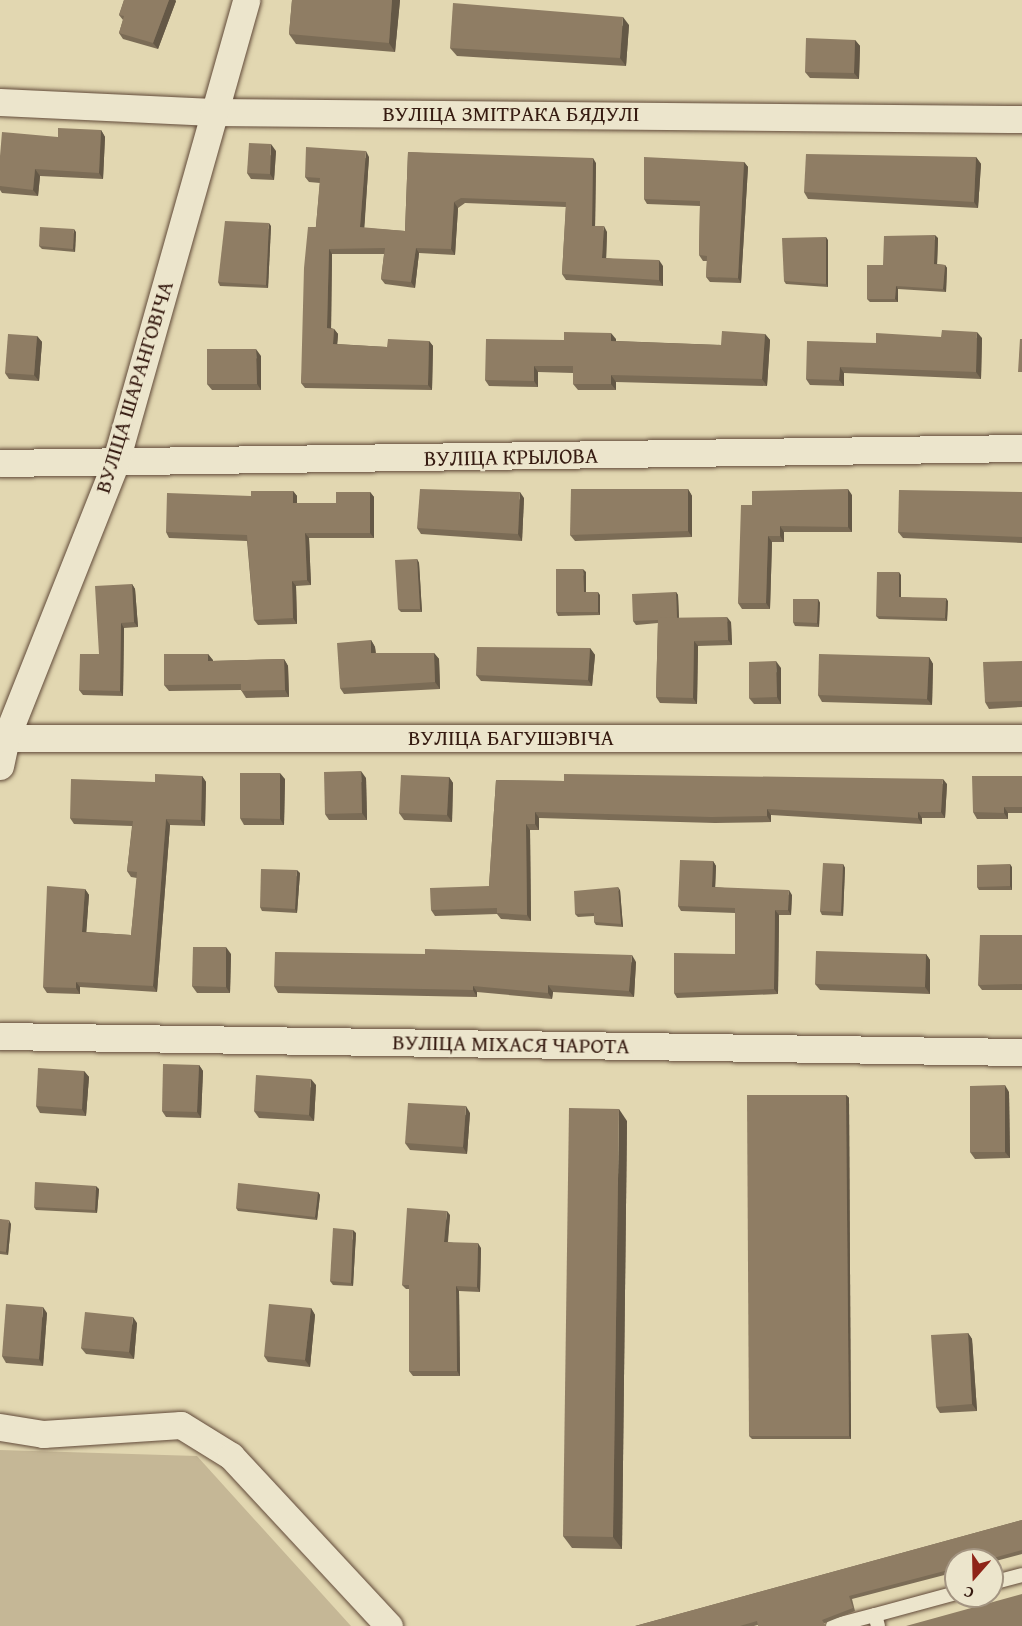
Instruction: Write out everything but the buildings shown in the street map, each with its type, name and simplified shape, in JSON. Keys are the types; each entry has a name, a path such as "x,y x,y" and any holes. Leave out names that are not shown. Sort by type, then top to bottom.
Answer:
{"street":[{"name":"ВУЛІЦА ШАРАНГОВІЧА","path":"0,766 3,738 115,464 246,0"},
{"name":"ВУЛІЦА ЗМІТРАКА БЯДУЛІ","path":"0,102 213,112 1022,119"},
{"name":"ВУЛІЦА КРЫЛОВА","path":"0,462 115,464 1022,448"},
{"name":"ВУЛІЦА БАГУШЭВІЧА","path":"3,738 1022,738"},
{"name":"ВУЛІЦА МІХАСЯ ЧАРОТА","path":"0,1036 1022,1052"},
{"path":"0,1427 43,1434 181,1425 231,1456 389,1626"}],"lane":[{"path":"1004,1580 1022,1575"},
{"path":"833,1626 877,1620 944,1597"}],"shaded area":[{"path":"0,1450 197,1456 351,1626 0,1626"}]}
